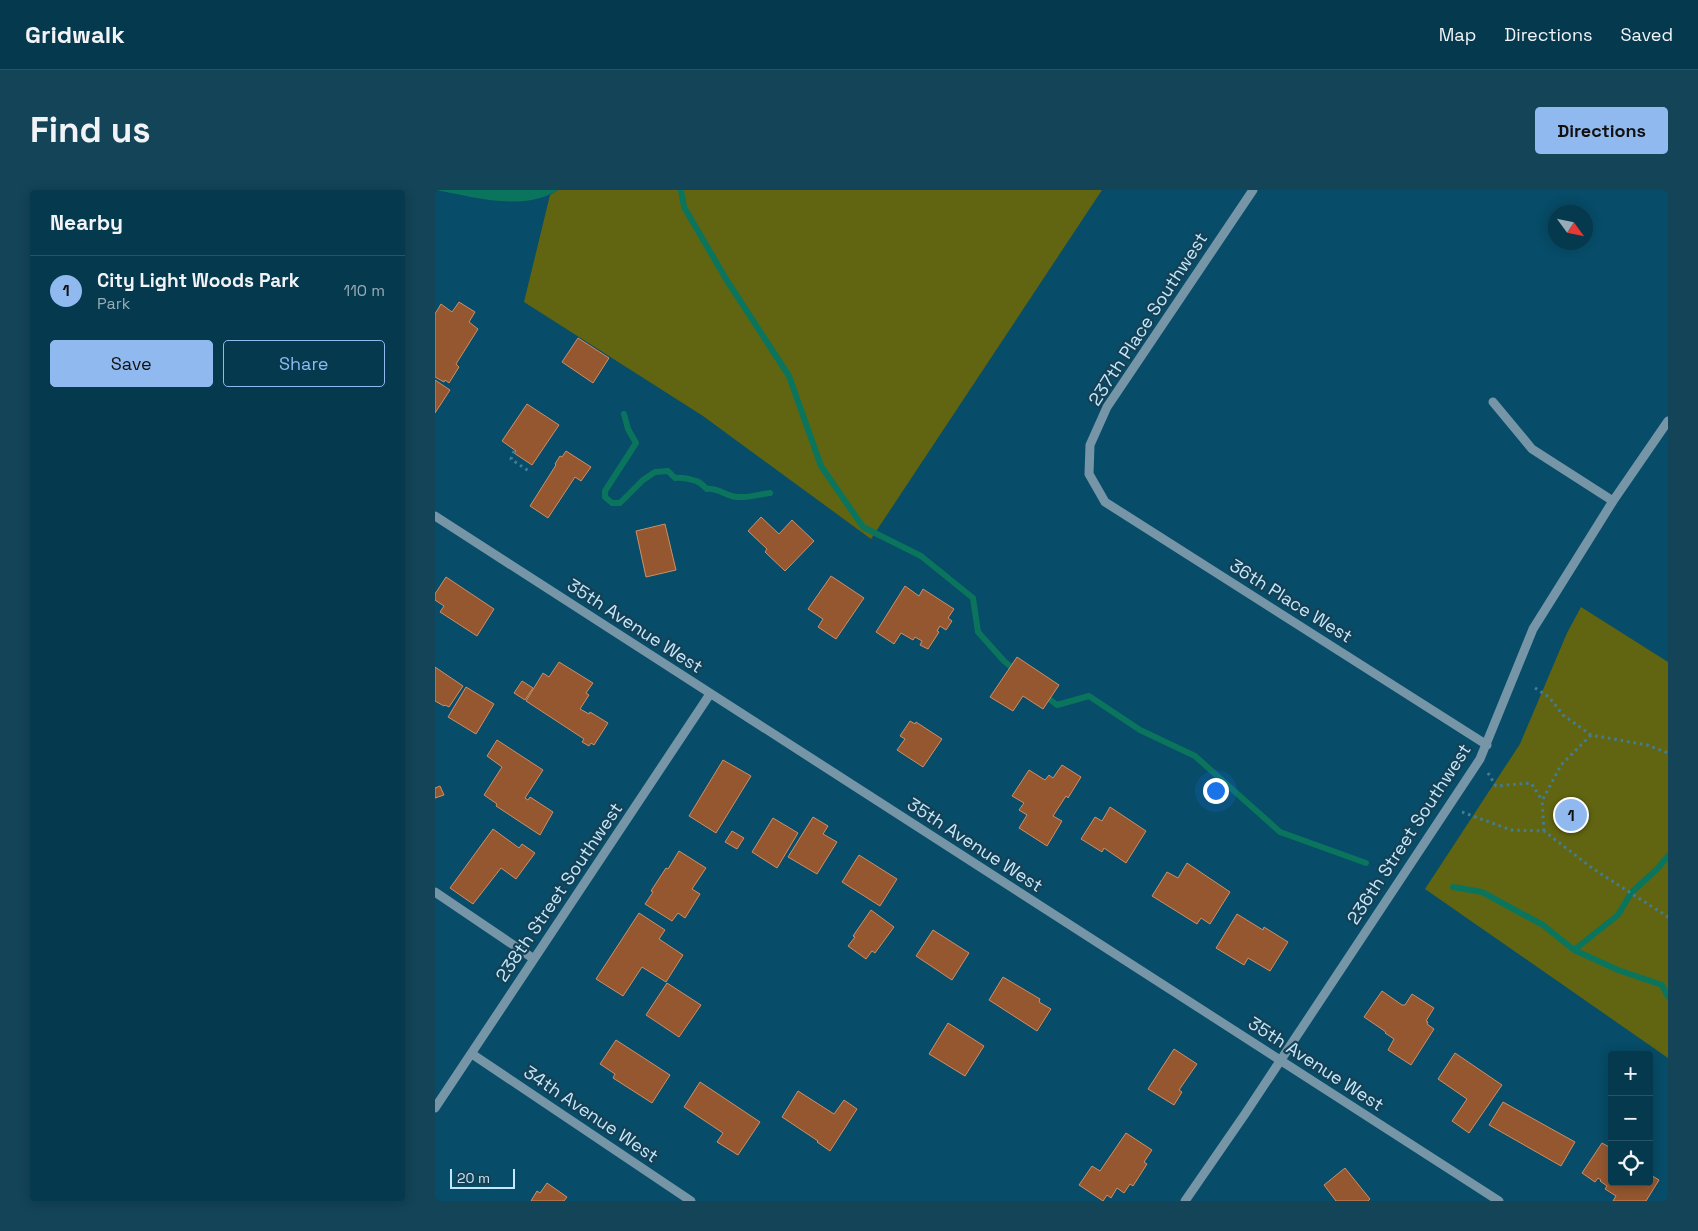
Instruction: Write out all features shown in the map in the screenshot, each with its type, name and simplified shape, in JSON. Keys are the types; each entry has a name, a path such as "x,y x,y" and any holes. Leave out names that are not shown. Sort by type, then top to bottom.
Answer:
{"street":[{"name":"237th Place Southwest","path":"1089,474 1090,445 1107,407 1253,190"},
{"path":"1493,402 1532,449 1613,501"},
{"name":"236th Street Southwest","path":"1185,1201 1480,759 1533,629 1613,501 1668,421"},
{"name":"36th Place West","path":"1089,474 1105,502 1487,745"},
{"name":"35th Avenue West","path":"435,516 1499,1201"},
{"name":"238th Street Southwest","path":"435,1108 710,694"},
{"path":"435,892 534,959"},
{"name":"34th Avenue West","path":"472,1054 691,1201"}],"path":[{"path":"514,451 511,459 530,472"},
{"path":"1535,688 1549,697 1563,715 1591,735 1647,745 1668,753"},
{"path":"1544,831 1543,801 1561,765 1591,735"},
{"path":"1480,759 1496,786 1531,783 1543,801"},
{"path":"1470,815 1511,830 1544,831 1592,868 1668,917"}],"shaded area":[{"path":"436,190 558,190 544,197 514,202 482,199"},
{"path":"558,190 1102,190 871,539 703,416 524,302 550,195"},
{"path":"1581,607 1668,662 1668,1058 1425,889 1520,744 1567,633"}],"building":[{"path":"459,302 475,312 469,322 478,329 456,364 459,367 449,383 435,377 435,314 441,304 452,312"},
{"path":"578,338 609,358 593,383 562,362"},
{"path":"435,380 450,390 435,413"},
{"path":"527,404 559,425 532,465 514,453 516,451 502,441"},
{"path":"566,451 591,467 581,481 575,477 548,518 530,506 560,456 562,457"},
{"path":"761,517 779,534 792,520 814,541 785,571 765,552 767,549 748,531"},
{"path":"665,524 676,570 646,577 636,531"},
{"path":"831,576 864,598 836,639 818,627 823,619 808,609"},
{"path":"446,577 494,609 477,636 440,612 444,606 435,600 435,594"},
{"path":"905,586 919,596 923,589 954,609 948,618 952,621 946,630 940,626 937,631 939,632 928,649 920,645 922,641 915,637 913,640 901,633 894,644 876,632"},
{"path":"1017,657 1059,685 1043,709 1023,696 1013,711 990,697"},
{"path":"559,662 593,683 586,693 589,695 580,709 589,714 590,712 608,723 594,745 591,743 589,746 582,742 584,739 526,701 543,673 549,677"},
{"path":"435,667 463,686 449,707 435,701"},
{"path":"522,681 533,688 525,700 514,693"},
{"path":"466,687 494,704 476,734 448,717"},
{"path":"910,721 915,724 916,722 942,739 923,767 897,750 905,739 900,736"},
{"path":"497,740 543,770 525,798 528,800 530,797 553,812 540,835 496,806 497,804 484,795 502,767 487,756"},
{"path":"723,760 751,776 716,833 689,816"},
{"path":"1062,765 1081,777 1068,798 1066,796 1053,816 1062,821 1047,846 1019,828 1027,815 1019,810 1024,803 1012,796 1029,770 1045,780 1049,775 1053,778"},
{"path":"440,786 444,795 435,798 435,788"},
{"path":"1110,807 1146,831 1126,863 1104,848 1102,852 1081,839 1095,817 1102,821"},
{"path":"813,817 828,826 823,834 837,842 817,874 788,857"},
{"path":"773,818 798,833 777,868 752,852"},
{"path":"493,829 519,848 522,844 535,853 516,879 501,868 473,904 450,888"},
{"path":"732,831 744,838 737,849 725,842"},
{"path":"679,851 706,868 692,889 700,894 685,918 678,913 672,921 645,904 653,892 651,891"},
{"path":"859,855 897,879 880,906 842,882"},
{"path":"1187,863 1230,892 1210,924 1201,918 1197,924 1152,896 1167,872 1178,878"},
{"path":"871,910 894,927 875,953 872,951 866,959 848,946"},
{"path":"639,913 665,930 659,939 683,955 666,982 642,967 623,996 596,979"},
{"path":"1237,914 1263,930 1264,927 1288,942 1270,971 1248,958 1244,965 1216,948"},
{"path":"933,930 969,953 952,980 916,956"},
{"path":"1003,977 1040,999 1039,1002 1051,1009 1037,1031 989,1000"},
{"path":"667,983 701,1005 679,1037 646,1015"},
{"path":"1382,991 1402,1005 1405,1005 1412,994 1434,1008 1426,1021 1434,1029 1411,1065 1388,1050 1394,1039 1364,1017"},
{"path":"948,1023 984,1046 965,1076 929,1054"},
{"path":"616,1040 670,1075 652,1103 613,1078 615,1074 600,1064"},
{"path":"1174,1049 1197,1064 1179,1090 1182,1092 1174,1105 1148,1089"},
{"path":"1455,1053 1502,1085 1469,1133 1452,1121 1467,1099 1438,1079"},
{"path":"700,1082 760,1122 738,1155 717,1142 723,1133 684,1107"},
{"path":"798,1091 834,1114 844,1100 857,1109 830,1151 782,1117"},
{"path":"1503,1102 1575,1142 1561,1166 1489,1125"},
{"path":"1126,1133 1152,1150 1144,1162 1147,1164 1133,1186 1130,1184 1124,1193 1117,1188 1111,1198 1107,1195 1103,1201 1079,1185 1092,1166 1100,1171"},
{"path":"1602,1143 1608,1146 1608,1186 1653,1186 1653,1176 1659,1180 1646,1201 1613,1201 1616,1196 1605,1189 1607,1186 1601,1180 1598,1178 1595,1182 1582,1173"},
{"path":"1345,1168 1370,1199 1368,1201 1336,1201 1324,1185"},
{"path":"547,1183 567,1197 564,1201 531,1201 537,1191 540,1193"}],"waterway":[{"path":"681,190 684,207 726,279 789,376 821,466 863,527 921,556 973,598 978,632 1004,661 1016,671"},
{"path":"624,414 628,429 636,443 605,491 605,497 612,503 620,503 643,480 655,472 668,471 675,478 686,478 701,483 707,489 715,489 734,497 770,493"},
{"path":"1043,694 1057,705 1089,696 1140,730 1195,756 1280,832 1366,863"},
{"path":"1574,950 1618,915 1631,893 1668,856"},
{"path":"1453,887 1482,892 1543,925 1574,950 1618,970 1662,985 1668,997"}],"place":[{"name":"City Light Woods Park","path":"1571,815"}]}
